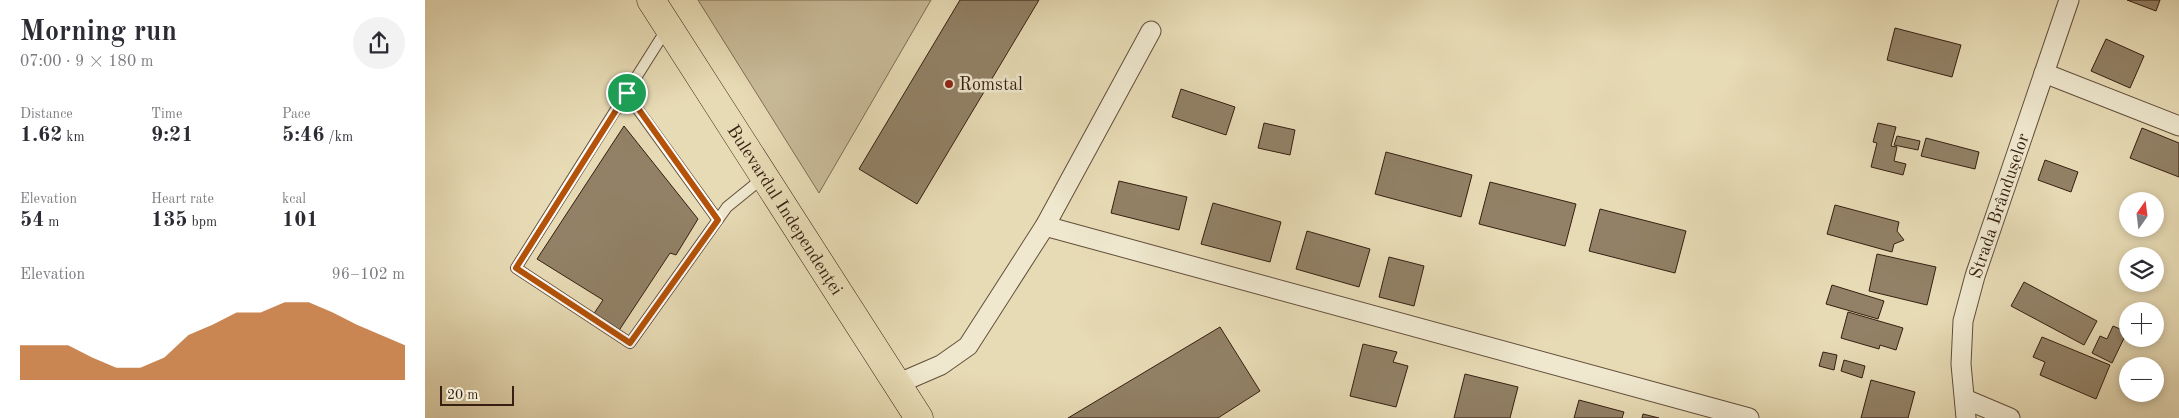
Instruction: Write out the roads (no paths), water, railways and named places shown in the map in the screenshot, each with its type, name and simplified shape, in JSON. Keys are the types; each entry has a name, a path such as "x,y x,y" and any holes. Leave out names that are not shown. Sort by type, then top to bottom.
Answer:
{"highway":[{"name":"Bulevardul Independenței","path":"651,0 919,418"}],"street":[{"name":"Strada Brândușelor","path":"1965,409 1961,364 1963,321 1975,276 2069,0"},
{"path":"897,384 941,365 968,346 1045,226 1151,31"},
{"path":"2044,73 2179,126"},
{"path":"1045,226 1749,418"},
{"path":"1965,409 2010,418"}],"lane":[{"path":"668,27 516,268 630,343 727,207 764,177"},
{"path":"627,93 718,220"}],"place":[{"name":"Romstal","path":"949,84"}]}
